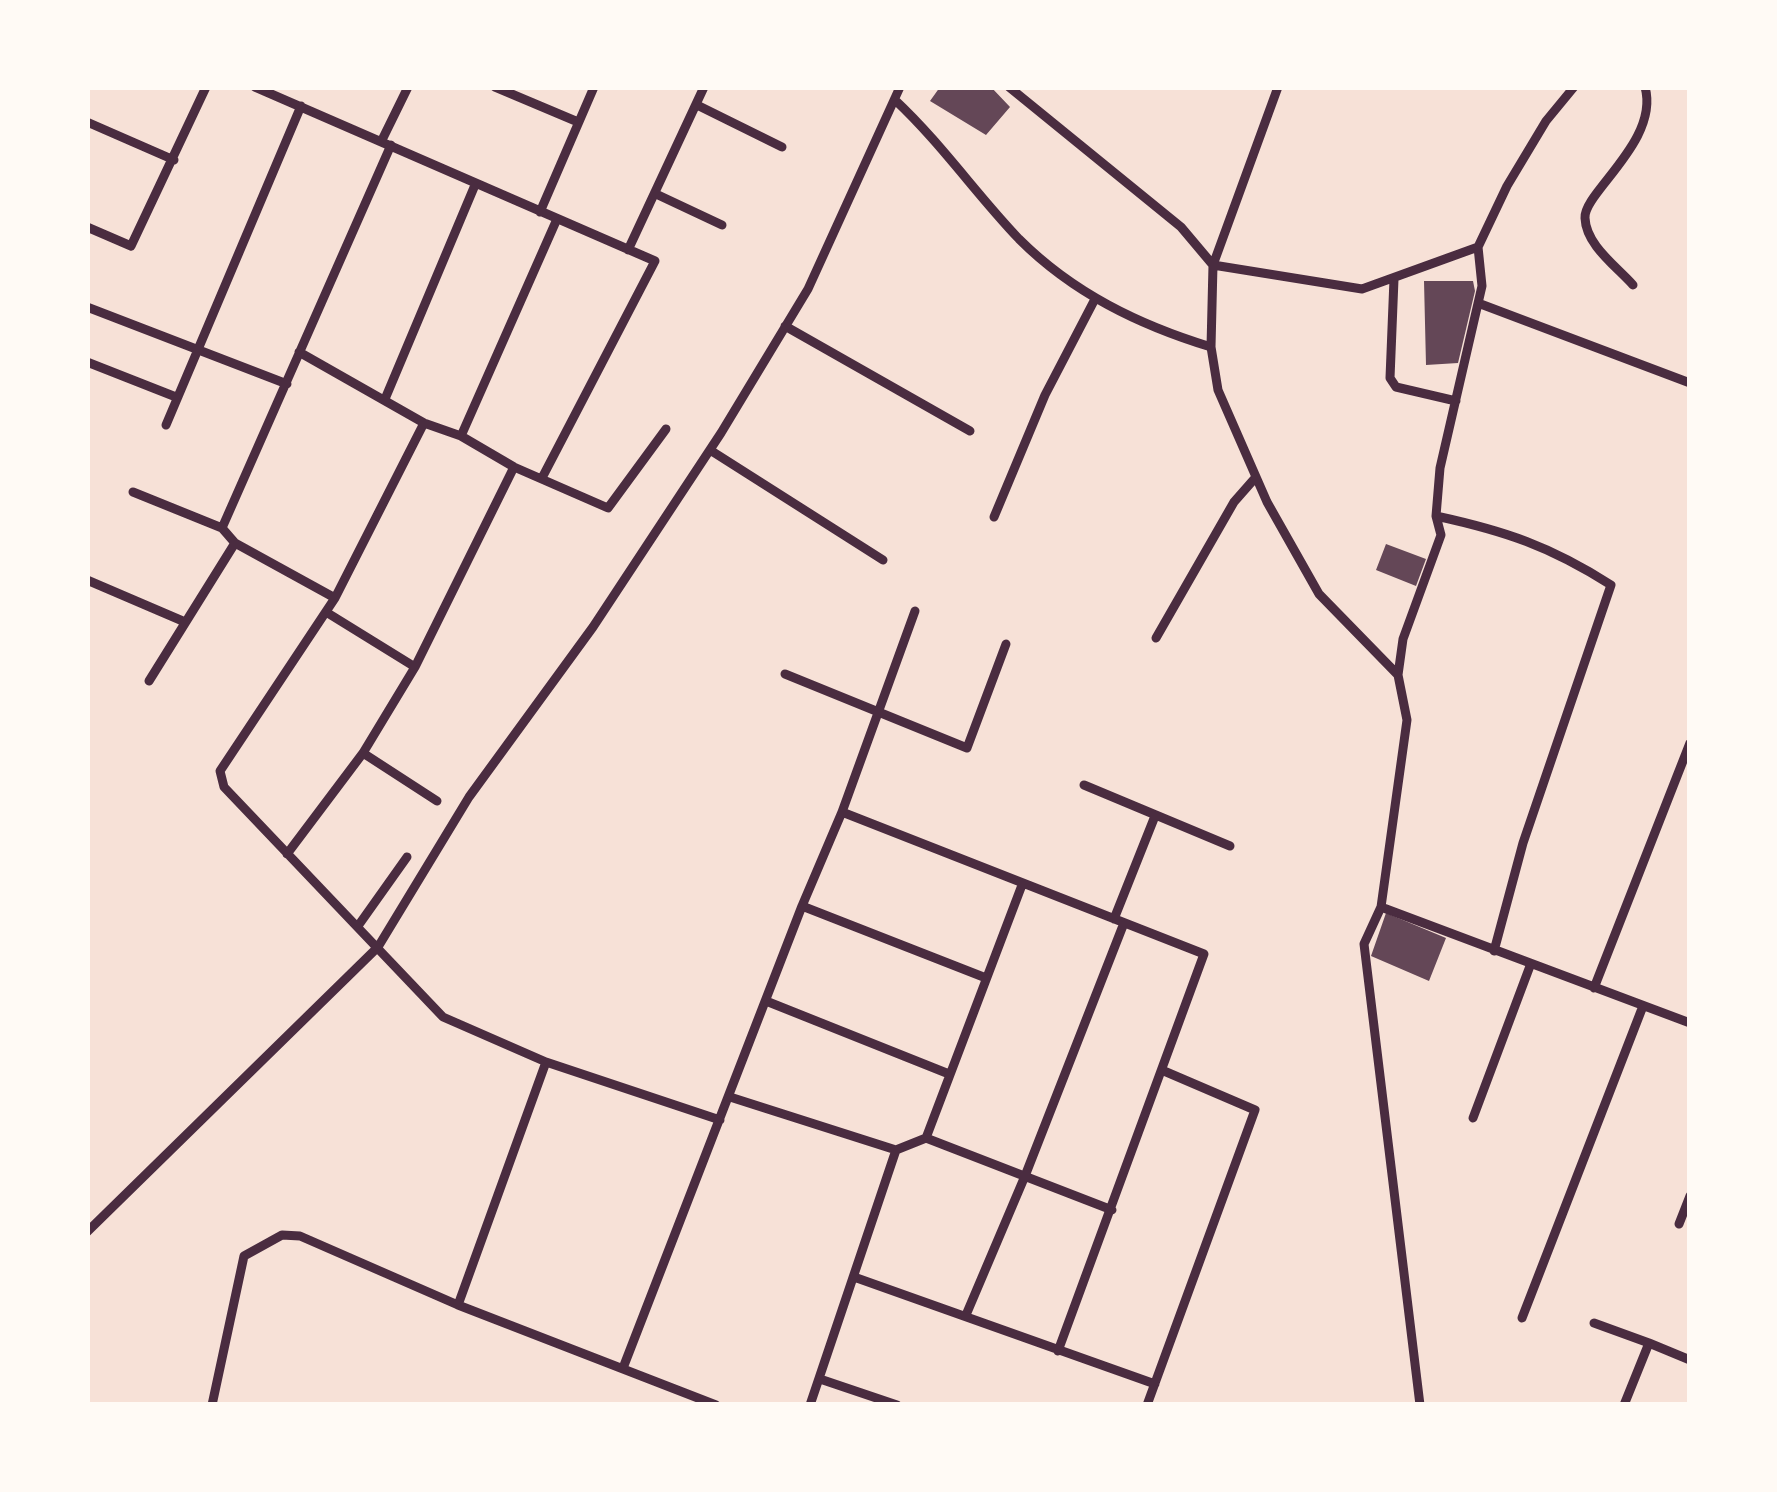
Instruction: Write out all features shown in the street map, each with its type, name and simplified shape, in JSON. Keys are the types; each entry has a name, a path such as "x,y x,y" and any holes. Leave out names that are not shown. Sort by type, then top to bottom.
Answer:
{"street":[{"path":"87,227 131,246 206,87"},
{"path":"255,87 655,261 543,476"},
{"path":"222,528 287,384 408,87"},
{"path":"495,87 578,122"},
{"path":"540,212 594,87"},
{"path":"628,250 704,87"},
{"path":"87,1232 378,947 469,797 593,627 710,450 808,289 900,87"},
{"path":"1009,87 1181,227 1213,265 1362,289 1478,247"},
{"path":"1278,87 1213,265 1211,347 1218,390 1256,477 1319,594 1398,675"},
{"path":"1420,1405 1364,944 1381,907 1407,720 1398,675 1403,639 1441,535 1436,516 1440,468 1481,286 1478,247 1546,121 1574,87"},
{"path":"1633,285 1592,241 1584,215 1588,202 1623,162 1635,139 1648,105 1645,87"},
{"path":"896,100 1020,239 1095,299 1126,316 1211,347"},
{"path":"697,105 782,147"},
{"path":"166,425 301,106"},
{"path":"87,122 174,160"},
{"path":"385,399 475,185"},
{"path":"656,194 722,225"},
{"path":"461,436 557,219"},
{"path":"1394,279 1390,378 1396,387 1456,401"},
{"path":"994,517 1046,395 1095,299"},
{"path":"1478,303 1690,382"},
{"path":"87,307 287,384"},
{"path":"785,326 970,431"},
{"path":"299,352 424,423 461,436 514,466 608,508 665,429"},
{"path":"87,362 176,397"},
{"path":"424,423 326,612 220,771 224,787 443,1017 546,1062 720,1120"},
{"path":"710,450 884,560"},
{"path":"287,854 364,753 415,667 514,466"},
{"path":"1156,638 1234,502 1256,477"},
{"path":"134,491 222,528 235,543 334,598"},
{"path":"1436,516 1507,531 1573,560 1611,585 1523,843 1494,952"},
{"path":"148,681 235,543"},
{"path":"87,580 185,622"},
{"path":"623,1368 842,812 915,611"},
{"path":"326,612 415,667"},
{"path":"785,674 967,748 1006,644"},
{"path":"1594,988 1690,743"},
{"path":"364,753 437,801"},
{"path":"1084,785 1231,846"},
{"path":"842,812 1204,954 1058,1351"},
{"path":"966,1315 1025,1176 1155,816"},
{"path":"358,926 407,857"},
{"path":"926,1138 1022,885"},
{"path":"802,906 986,978"},
{"path":"1381,907 1690,1023"},
{"path":"1473,1118 1530,966"},
{"path":"766,1001 949,1074"},
{"path":"1522,1318 1643,1006"},
{"path":"458,1305 546,1062"},
{"path":"1147,1405 1255,1110 1164,1071"},
{"path":"730,1096 896,1150 926,1138 1112,1210"},
{"path":"810,1405 896,1150"},
{"path":"1679,1224 1690,1196"},
{"path":"216,1404 244,1256 282,1235 300,1237 458,1305 716,1405"},
{"path":"854,1277 1155,1384"},
{"path":"1594,1323 1690,1360"},
{"path":"1624,1405 1648,1343"},
{"path":"820,1379 897,1405"}],"building":[{"path":"940,87 991,87 1010,107 986,135 930,101"},
{"path":"1424,281 1473,281 1475,291 1458,363 1426,365"},
{"path":"1386,544 1426,559 1416,586 1376,570"},
{"path":"1386,913 1446,938 1429,981 1371,956"}]}
